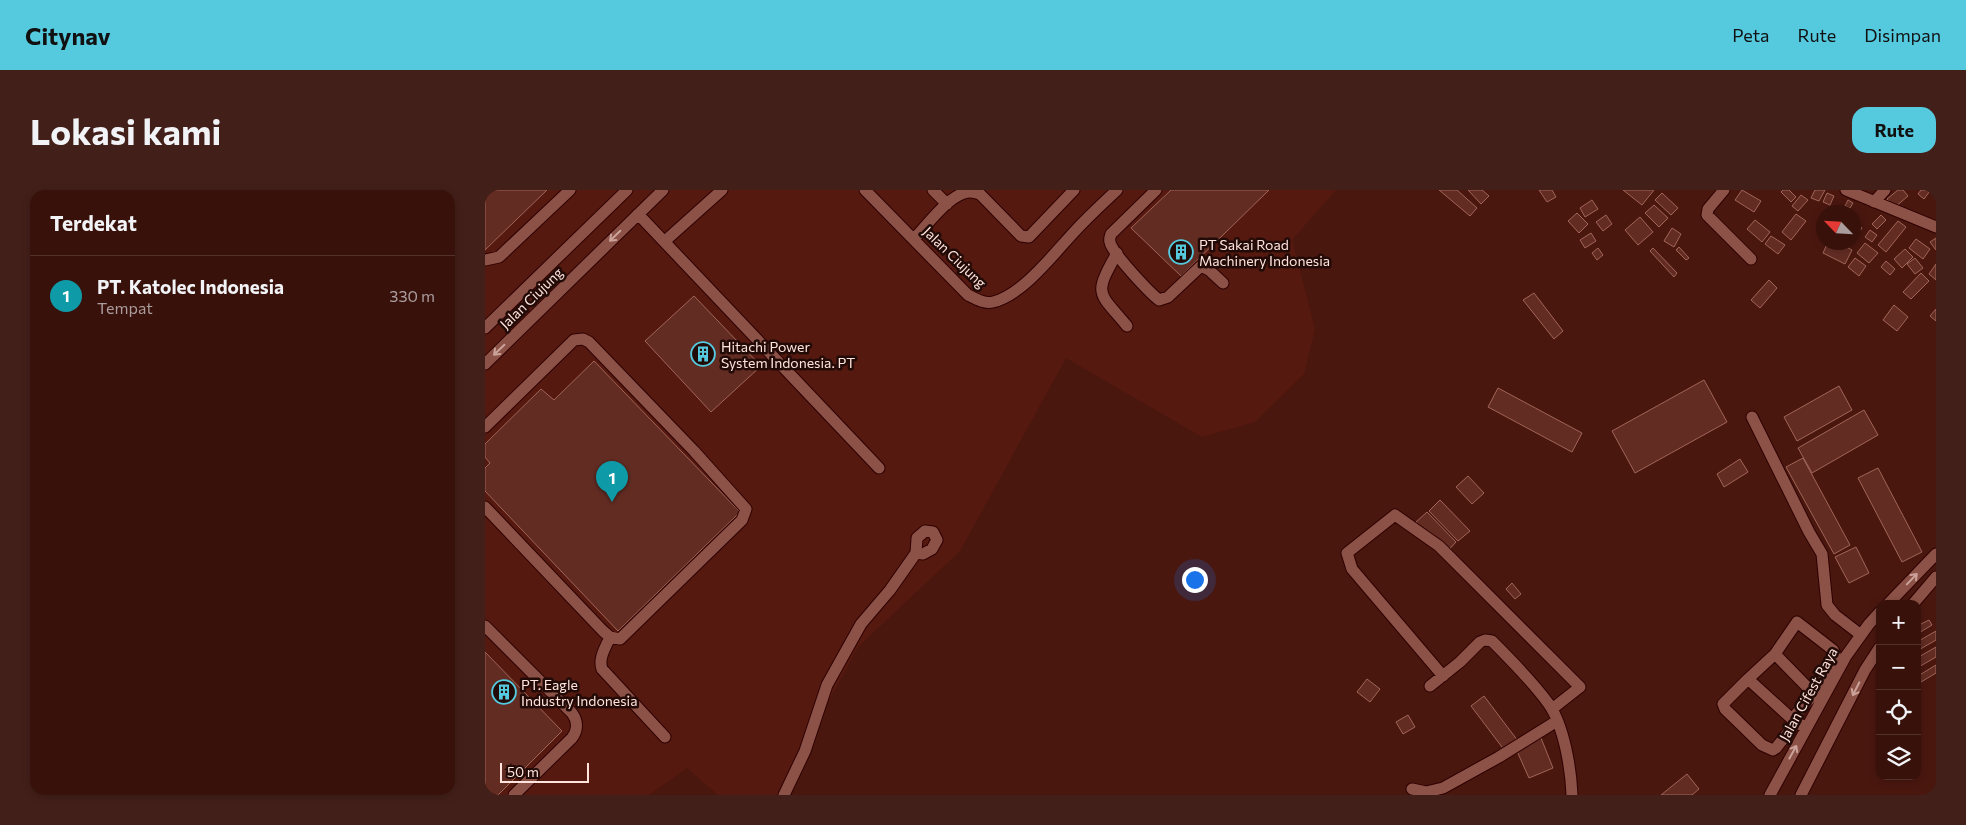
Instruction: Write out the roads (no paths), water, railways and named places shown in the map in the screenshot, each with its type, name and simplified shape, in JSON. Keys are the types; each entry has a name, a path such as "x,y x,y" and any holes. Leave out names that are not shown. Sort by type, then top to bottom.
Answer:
{"street":[{"path":"485,260 499,257 571,190"},
{"path":"485,328 627,190"},
{"name":"Jalan Ciujung","path":"485,364 663,190"},
{"path":"665,241 722,190"},
{"name":"Jalan Ciujung","path":"865,190 968,295 981,302 991,303 1005,298 1021,288 1087,218 1117,190"},
{"path":"933,190 947,204"},
{"path":"914,239 947,204 962,193 970,192 980,194 1024,237 1029,236 1074,190"},
{"path":"1156,190 1111,234 1109,241 1117,254 1159,300 1168,298 1201,266 1209,270 1223,284"},
{"path":"1723,190 1709,209 1707,215 1751,259"},
{"path":"1846,190 1936,227"},
{"path":"1874,202 1885,190"},
{"path":"638,214 879,468"},
{"path":"1117,254 1106,273 1100,289 1102,296 1127,326"},
{"path":"485,426 574,340 583,339 595,348 744,505 746,513 742,520 620,640 610,638 485,507"},
{"path":"1752,417 1809,532 1822,554 1827,605 1835,615 1861,635"},
{"path":"1443,676 1352,569 1347,552 1395,516 1439,546 1580,687 1552,709"},
{"path":"783,795 805,751 827,684 861,624 890,590 916,553"},
{"path":"1892,600 1936,554"},
{"path":"1916,600 1936,577"},
{"name":"Jalan Cifest Raya","path":"1769,795 1799,723 1876,617"},
{"path":"1797,622 1833,650 1835,654 1835,662 1818,685 1799,723 1773,750 1763,745 1723,706 1748,679 1775,654 1797,622"},
{"path":"485,626 572,713 577,726 577,732 572,738 514,795"},
{"path":"610,638 601,658 600,664 602,669 665,737"},
{"path":"1430,686 1460,662 1480,642 1489,639 1552,709 1570,770 1572,795"},
{"path":"1801,795 1865,670 1876,653"},
{"path":"1775,654 1814,694"},
{"path":"1748,679 1799,723"},
{"path":"1412,789 1426,792 1443,788 1499,758 1557,722"}],"place":[{"name":"PT Sakai Road Machinery Indonesia","path":"1181,252"},
{"name":"Hitachi Power System Indonesia. PT","path":"703,354"},
{"name":"PT. Katolec Indonesia","path":"612,502"},
{"name":"PT. Eagle Industry Indonesia","path":"504,692"}]}
